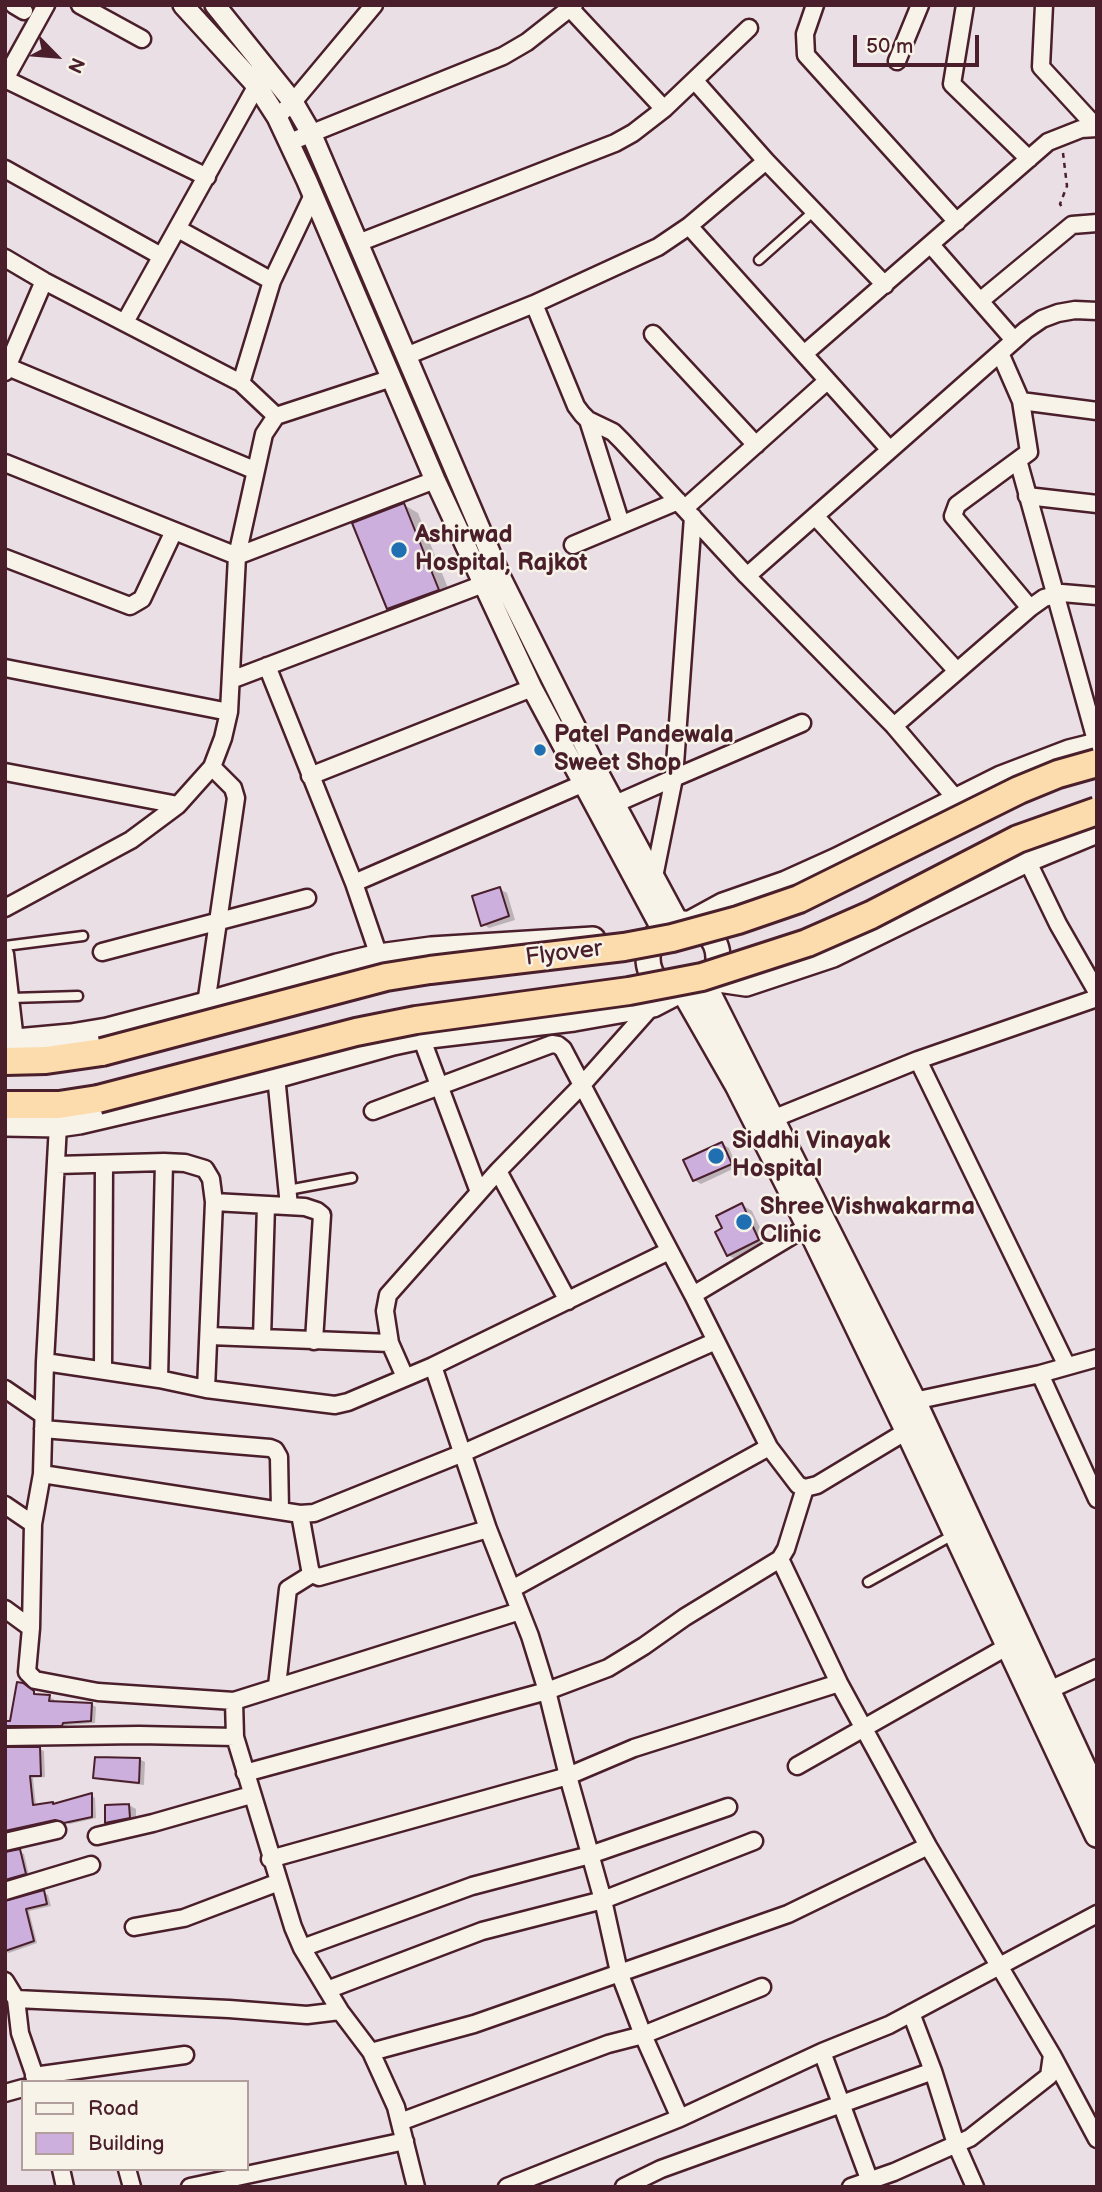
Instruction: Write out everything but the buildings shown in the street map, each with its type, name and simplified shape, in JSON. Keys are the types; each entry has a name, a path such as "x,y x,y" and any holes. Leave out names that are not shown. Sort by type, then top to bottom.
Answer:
{"highway":[{"name":"Flyover","path":"9,1048 46,1059 102,1052 386,977 672,939 799,899 1019,790 1058,774 1097,763"},
{"name":"Flyover","path":"5,1105 59,1105 98,1099 356,1032 416,1020 616,993 702,977 807,943 871,915 1018,839 1097,811"}],"main road":[{"path":"1097,744 1036,764 838,860 672,928 648,951 651,973 665,989 746,984 833,955 1027,860 1097,831"},
{"path":"5,1124 58,1125 102,1118 276,1076 421,1037 536,1024 653,1006 694,988 717,968 719,957 710,935 701,927 431,949 379,956 107,1030 9,1048"},
{"path":"694,988 915,1417 1097,1835"},
{"path":"915,1417 955,1534 1015,1642 1047,1691 1097,1797"}],"street":[{"path":"46,5 5,79 207,177"},
{"path":"80,5 142,39"},
{"path":"183,5 257,86 277,117 435,480 654,877 672,928"},
{"path":"215,5 267,67 293,102 311,133 406,356 532,688 582,784 672,928"},
{"path":"277,117 293,102 374,5"},
{"path":"815,5 806,34 806,55 957,222"},
{"path":"897,61 920,5"},
{"path":"965,5 952,83 1029,159"},
{"path":"1044,5 1041,67 1097,128"},
{"path":"290,142 503,56 527,42 570,6 664,109"},
{"path":"358,243 615,144 664,109 749,28"},
{"path":"125,322 267,67"},
{"path":"695,81 766,161 885,285"},
{"path":"804,354 1048,142 1061,135 1097,128"},
{"path":"406,356 534,304 658,247 689,226 766,161"},
{"path":"5,169 161,256"},
{"path":"242,383 272,281 313,195"},
{"path":"980,301 1072,225 1097,223"},
{"path":"689,226 890,450"},
{"path":"178,229 272,281"},
{"path":"931,245 1014,340"},
{"path":"5,258 44,281 242,383 276,416"},
{"path":"44,281 7,361 254,470"},
{"path":"534,304 576,406 588,420 621,524"},
{"path":"747,576 1014,340 1042,319 1058,313 1075,310 1097,311"},
{"path":"653,334 756,445"},
{"path":"1000,353 1021,401 1029,453 957,505 953,516 1031,608"},
{"path":"5,908 131,840 178,806 212,767 229,712 237,556 254,470 264,435 276,416 392,378"},
{"path":"573,545 621,524 685,508 827,381"},
{"path":"1021,401 1097,411"},
{"path":"588,420 613,432 622,441 747,576 894,726 957,800"},
{"path":"1018,460 1097,744"},
{"path":"5,463 237,556 435,480"},
{"path":"1027,496 1097,504"},
{"path":"654,877 674,778 685,508"},
{"path":"815,516 957,671"},
{"path":"5,558 130,606 142,599 174,531"},
{"path":"232,680 492,581"},
{"path":"894,726 1031,608 1054,594 1097,596"},
{"path":"267,666 354,883 379,956"},
{"path":"5,668 229,712"},
{"path":"310,776 532,688"},
{"path":"615,804 802,723"},
{"path":"206,1004 236,797 233,788 212,767"},
{"path":"5,772 178,806"},
{"path":"354,883 582,784"},
{"path":"1027,860 1058,925 1097,992"},
{"path":"102,952 307,898"},
{"path":"5,954 11,998 9,1048"},
{"path":"765,1122 918,1060 1097,998"},
{"path":"405,1377 390,1343 385,1311 388,1295 498,1171 581,1086 653,1006"},
{"path":"421,1037 479,1192"},
{"path":"373,1111 552,1044 563,1049 693,1295 769,1447 798,1485 805,1488 817,1485 915,1417 1097,1358"},
{"path":"918,1060 1067,1366"},
{"path":"276,1076 288,1198"},
{"path":"58,1125 45,1362 42,1474 33,1524 32,1628 26,1672 35,1680 98,1692 234,1700 520,1611"},
{"path":"57,1165 164,1162 205,1169 211,1179 214,1202 206,1389"},
{"path":"159,1379 164,1162"},
{"path":"103,1370 104,1164"},
{"path":"498,1171 568,1301"},
{"path":"214,1202 266,1205 288,1198 322,1215 314,1341"},
{"path":"262,1338 266,1205"},
{"path":"693,1295 816,1221"},
{"path":"45,1362 206,1389 335,1405 433,1366 669,1251"},
{"path":"210,1336 390,1343"},
{"path":"42,1474 300,1514 314,1513 463,1453 716,1341"},
{"path":"433,1366 547,1691 603,1900 619,1972 643,2035 680,2118"},
{"path":"1041,1374 1089,1465 1097,1499"},
{"path":"5,1389 43,1422 275,1450 279,1457 280,1510"},
{"path":"512,1589 769,1447"},
{"path":"245,1773 547,1691 608,1668 629,1657 685,1616 780,1559 786,1549 805,1488"},
{"path":"5,1505 33,1524"},
{"path":"300,1514 312,1574"},
{"path":"277,1686 288,1589 312,1574 325,1576 488,1529"},
{"path":"780,1559 839,1683 928,1846 1052,2055 1097,2139"},
{"path":"5,1609 32,1628"},
{"path":"797,1766 1015,1642"},
{"path":"1047,1691 1097,1668"},
{"path":"270,1859 568,1776 634,1748 839,1683"},
{"path":"234,1700 235,1737 270,1859 293,1927 302,1948 340,2011 371,2052 396,2108 416,2187"},
{"path":"5,1737 235,1737"},
{"path":"97,1836 251,1795"},
{"path":"302,1948 472,1886 590,1854 727,1807"},
{"path":"5,1842 57,1830"},
{"path":"327,1990 482,1931 603,1900 754,1841"},
{"path":"371,2052 474,2024 789,1914 928,1846"},
{"path":"5,1891 91,1865"},
{"path":"134,1927 184,1918 279,1882"},
{"path":"507,2187 680,2118 911,2014 1097,1914"},
{"path":"5,1981 16,1998 20,2033 31,2080"},
{"path":"400,2122 608,2044 643,2035 762,1987"},
{"path":"16,1998 307,2015 340,2011"},
{"path":"911,2014 933,2071 956,2144 975,2187"},
{"path":"822,2052 871,2183"},
{"path":"41,2080 185,2054"},
{"path":"851,2187 871,2183 970,2138 1048,2076 1052,2055"},
{"path":"116,2065 116,2080"},
{"path":"624,2187 661,2168 933,2071"},
{"path":"190,2187 405,2141"}],"lane":[{"path":"759,260 814,211"},
{"path":"5,946 83,936"},
{"path":"11,998 78,996"},
{"path":"288,1198 352,1178"},
{"path":"868,1582 955,1534"}],"path":[{"path":"1061,135 1067,186 1060,204 1072,225"}],"place":[{"name":"Ashirwad Hospital, Rajkot","path":"399,550"},
{"name":"Patel Pandewala Sweet Shop","path":"540,750"},
{"name":"Siddhi Vinayak Hospital","path":"716,1156"},
{"name":"Shree Vishwakarma Clinic","path":"744,1222"}]}
